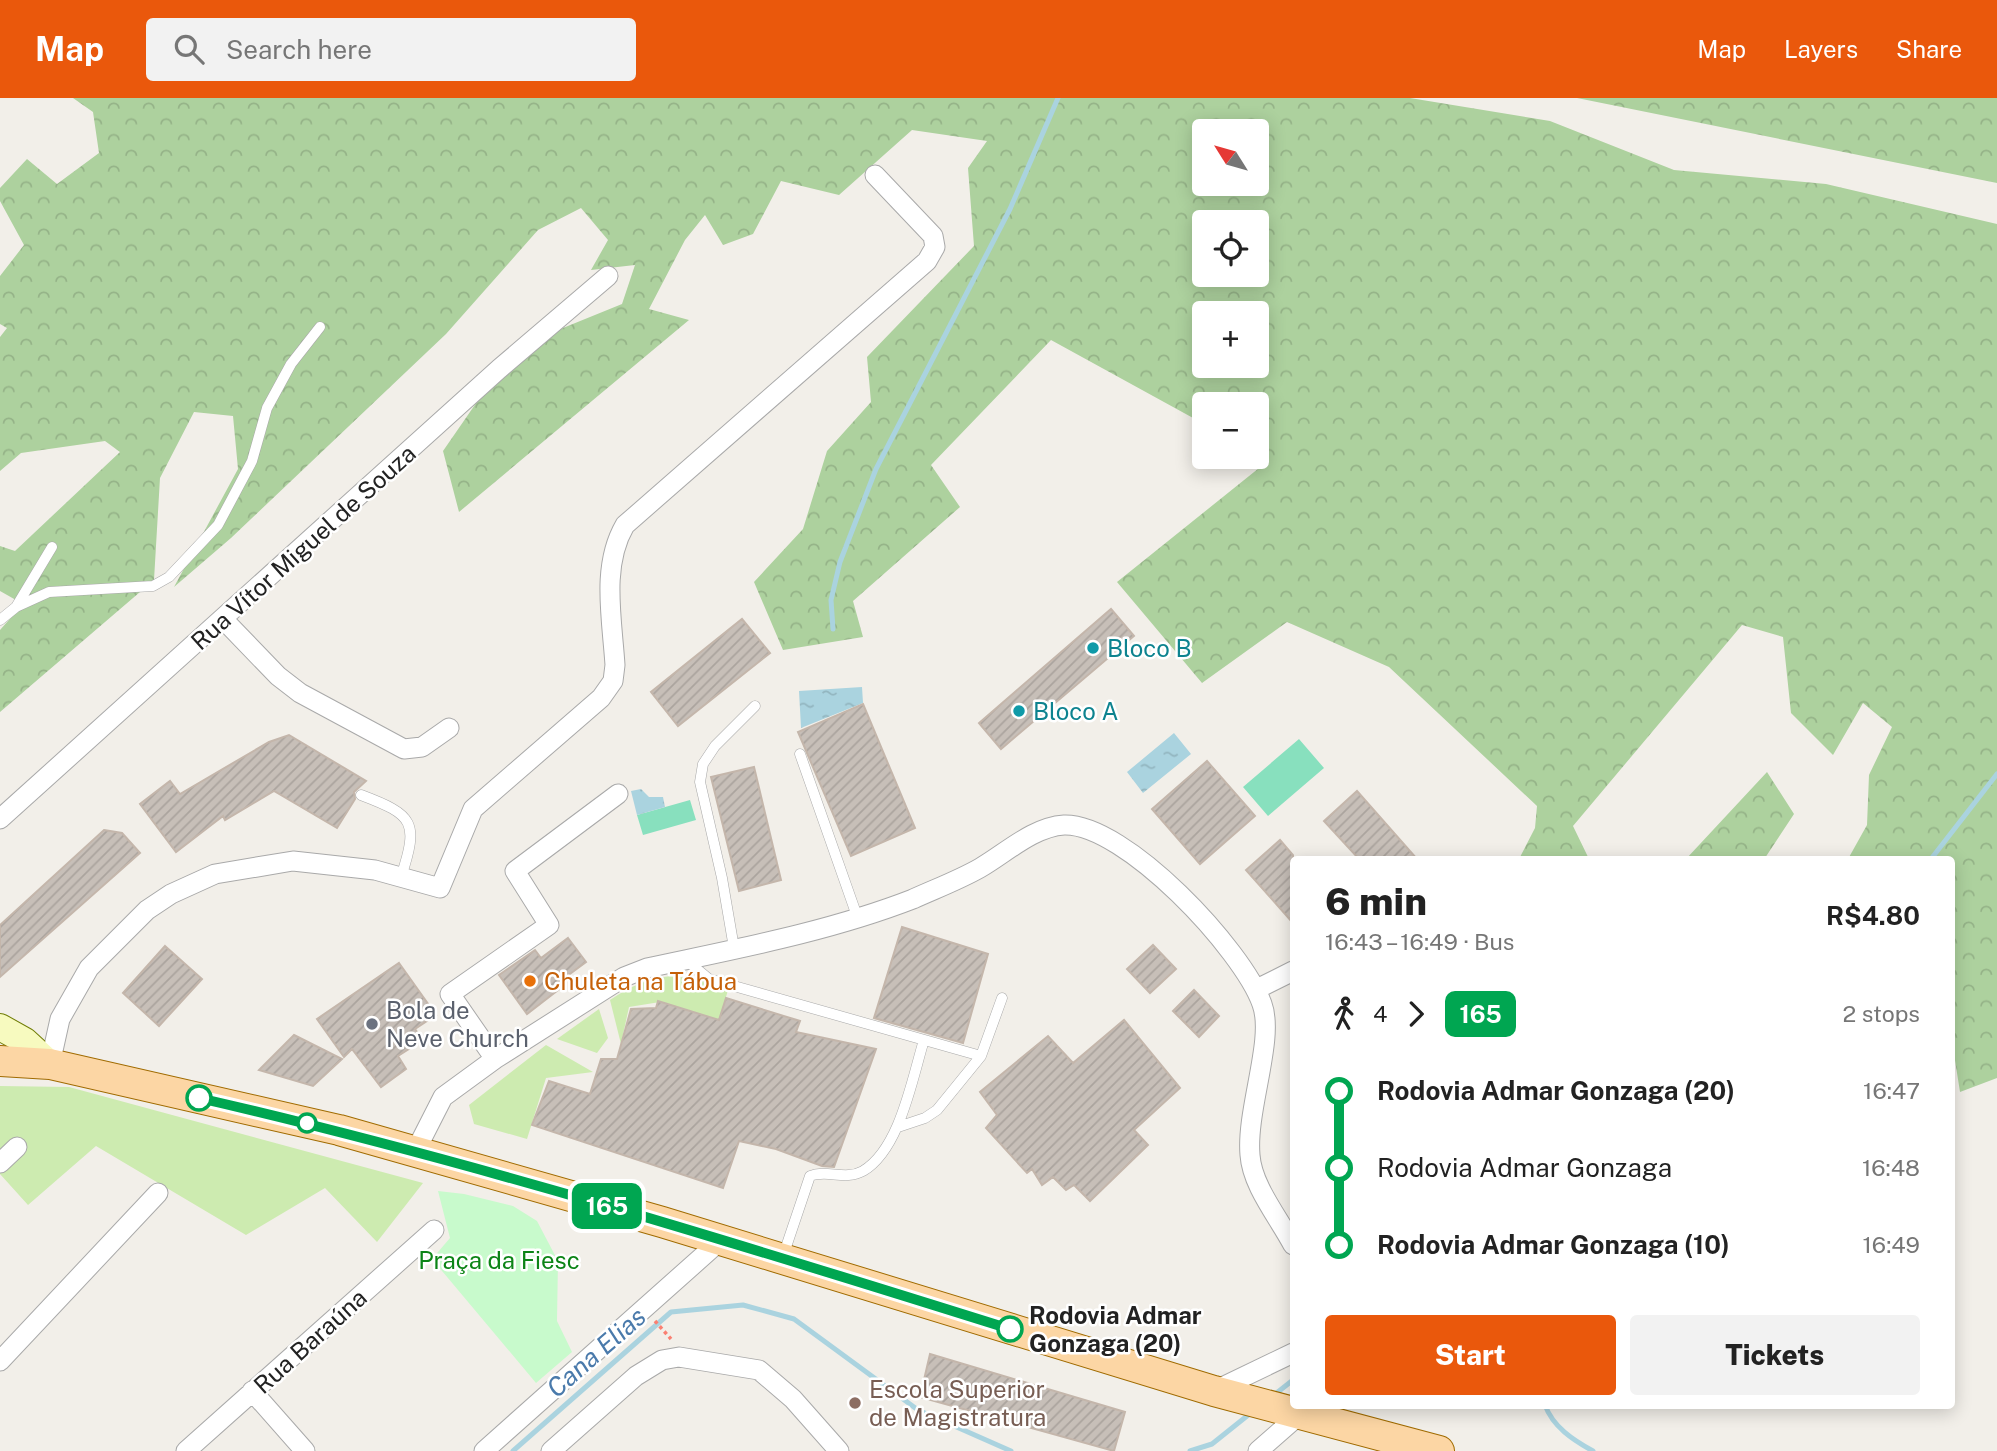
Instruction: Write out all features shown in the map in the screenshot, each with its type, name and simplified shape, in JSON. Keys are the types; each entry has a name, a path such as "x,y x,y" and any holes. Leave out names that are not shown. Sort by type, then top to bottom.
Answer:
{"main road":[{"path":"0,1027 25,1041 50,1064"},
{"path":"0,1061 50,1064 339,1130 721,1240 1239,1397 1436,1450"}],"street":[{"path":"50,1064 60,1019 89,968 147,910 171,894 215,874 293,861 335,863 440,888 473,808 601,698 612,681 615,665 610,566 614,544 625,524 927,261 935,247 933,236 875,175"},
{"name":"Rua Vítor Miguel de Souza","path":"0,819 499,369 608,276"},
{"path":"223,619 278,677 300,693 404,749 422,747 449,728"},
{"path":"495,1059 450,994 549,925 515,871 618,794"},
{"path":"415,1152 443,1097 495,1059 624,977 646,968 857,916 945,885 1046,829 1074,827 1115,844 1182,896 1222,940 1257,989 1266,1024 1252,1102 1250,1158 1255,1177 1290,1240"},
{"path":"1257,989 1290,972"},
{"path":"0,1163 17,1147"},
{"path":"0,1361 158,1193"},
{"name":"Rua Baraúna","path":"186,1451 434,1230"},
{"path":"484,1451 721,1240"},
{"path":"1239,1397 1290,1355"},
{"path":"563,1447 636,1376 662,1360 679,1357 759,1370 784,1389 839,1451"},
{"path":"252,1391 304,1451"},
{"path":"1258,1451 1300,1414"}],"lane":[{"path":"0,620 16,607 49,592 153,586 169,577 218,525 252,461 267,408 291,364 320,327"},
{"path":"16,607 52,547"},
{"path":"734,948 723,878 700,782 703,764 715,746 755,706"},
{"path":"800,754 857,916"},
{"path":"361,795 395,808 408,822 412,838 401,877"},
{"path":"686,959 709,979 981,1056"},
{"path":"898,1127 925,1118 937,1110 981,1056 1002,998"},
{"path":"782,1259 810,1176 818,1173 847,1177 862,1171 875,1160 898,1127 924,1040"}],"path":[{"path":"653,1318 668,1335"}],"green space":[{"path":"73,98 1410,98 1550,121 1674,170 1826,184 1997,224 1997,1078 1960,1092 1955,1060 1955,856 1850,856 1867,825 1869,775 1892,727 1863,703 1833,755 1791,713 1783,637 1742,625 1573,826 1588,856 1521,856 1535,828 1537,806 1389,667 1287,622 1202,683 1117,582 1258,469 1269,469 1269,392 1192,392 1192,417 1051,340 931,465 960,507 853,601 863,637 783,650 754,582 803,529 827,451 871,402 867,357 974,246 968,168 987,141 912,130 839,195 781,181 753,234 723,245 705,215 685,240 649,309 689,320 459,512 443,451 490,383 558,330 622,304 635,265 591,270 608,240 581,208 538,230 446,334 231,538 174,587 238,469 233,416 194,412 160,478 154,580 0,712 0,630 23,604 0,591 0,546 15,551 120,452 105,441 21,453 0,471 0,337 7,328 0,324 0,276 24,245 0,201 0,188 27,159 57,184 99,153 93,112"},
{"path":"1577,98 1997,98 1997,183"},
{"path":"1299,739 1324,768 1268,816 1243,787"},
{"path":"1767,772 1794,814 1766,856 1689,856"},
{"path":"690,800 696,820 643,835 637,815"},
{"path":"671,976 705,980 729,987 719,1020 660,1002 629,1007 621,1044 610,1000 639,984"},
{"path":"599,1009 608,1038 597,1053 557,1039"},
{"path":"546,1045 593,1072 546,1078 527,1139 474,1124 469,1105"},
{"path":"0,1086 69,1087 423,1183 377,1242 325,1188 246,1235 96,1146 28,1205 0,1174"},
{"name":"Praça da Fiesc","path":"438,1191 464,1194 513,1206 537,1221 558,1261 557,1321 572,1352 536,1383 432,1259 450,1238"}],"water":[{"path":"862,687 863,703 801,728 799,691"},
{"path":"1174,733 1191,754 1143,793 1127,772"},
{"path":"641,789 649,797 663,797 665,807 637,815 631,791"}],"building":[{"path":"1111,609 1134,636 1001,749 979,723"},
{"path":"742,619 770,653 678,726 651,692"},
{"path":"863,704 915,828 851,856 798,732"},
{"path":"289,735 366,781 354,792 355,799 337,828 274,791 225,820 223,816 176,852 140,804 170,781 180,794 269,742"},
{"path":"1207,761 1255,816 1200,864 1152,809"},
{"path":"754,767 781,880 739,891 711,777"},
{"path":"1357,791 1414,856 1356,856 1324,821"},
{"path":"104,830 122,833 140,853 0,977 0,925"},
{"path":"1280,840 1293,855 1290,856 1290,920 1246,870"},
{"path":"902,927 988,954 963,1043 874,1018"},
{"name":"Chuleta na Tábua","path":"568,938 586,962 559,982 562,987 527,1014 499,975 535,950 541,958"},
{"path":"1153,945 1176,969 1150,993 1127,969"},
{"path":"165,946 202,979 159,1026 123,993"},
{"name":"Bola de Neve Church","path":"399,963 436,1015 415,1029 423,1040 398,1056 406,1069 381,1087 352,1049 344,1057 317,1019"},
{"path":"1194,990 1219,1016 1199,1037 1173,1011"},
{"path":"726,998 800,1021 796,1032 876,1049 834,1167 822,1166 776,1149 739,1141 723,1188 532,1125 549,1081 590,1094 601,1059 617,1059 631,1009 656,1008 658,1001 719,1020"},
{"path":"1124,1020 1180,1088 1134,1130 1148,1145 1090,1201 1074,1185 1066,1190 1053,1177 1042,1185 1032,1169 1027,1173 986,1128 997,1115 980,1092 1048,1036 1073,1063"},
{"path":"294,1035 342,1059 313,1086 259,1070"},
{"path":"930,1354 1125,1412 1114,1451 920,1397"}],"waterway":[{"path":"833,629 831,600 840,562 876,469 1010,209 1058,98"},
{"path":"1933,856 1997,774"},
{"name":"Cana Elias","path":"513,1451 671,1312 743,1305 794,1319 918,1410 1011,1451"},
{"name":"Cana Elias","path":"1274,1395 1290,1382"},
{"path":"1547,1409 1558,1426 1593,1451"},
{"name":"Cana Elias","path":"1190,1451 1212,1444 1252,1412"}],"bus line":[{"name":"165","path":"199,1098 339,1130 662,1222 1010,1329"}],"place":[{"name":"Bloco B","path":"1093,648"},
{"name":"Bloco A","path":"1019,711"},
{"name":"Chuleta na Tábua","path":"530,981"},
{"name":"Bola de Neve Church","path":"372,1024"},
{"name":"Rodovia Admar Gonzaga (20)","path":"1010,1329"},
{"name":"Escola Superior de Magistratura","path":"855,1403"}]}
